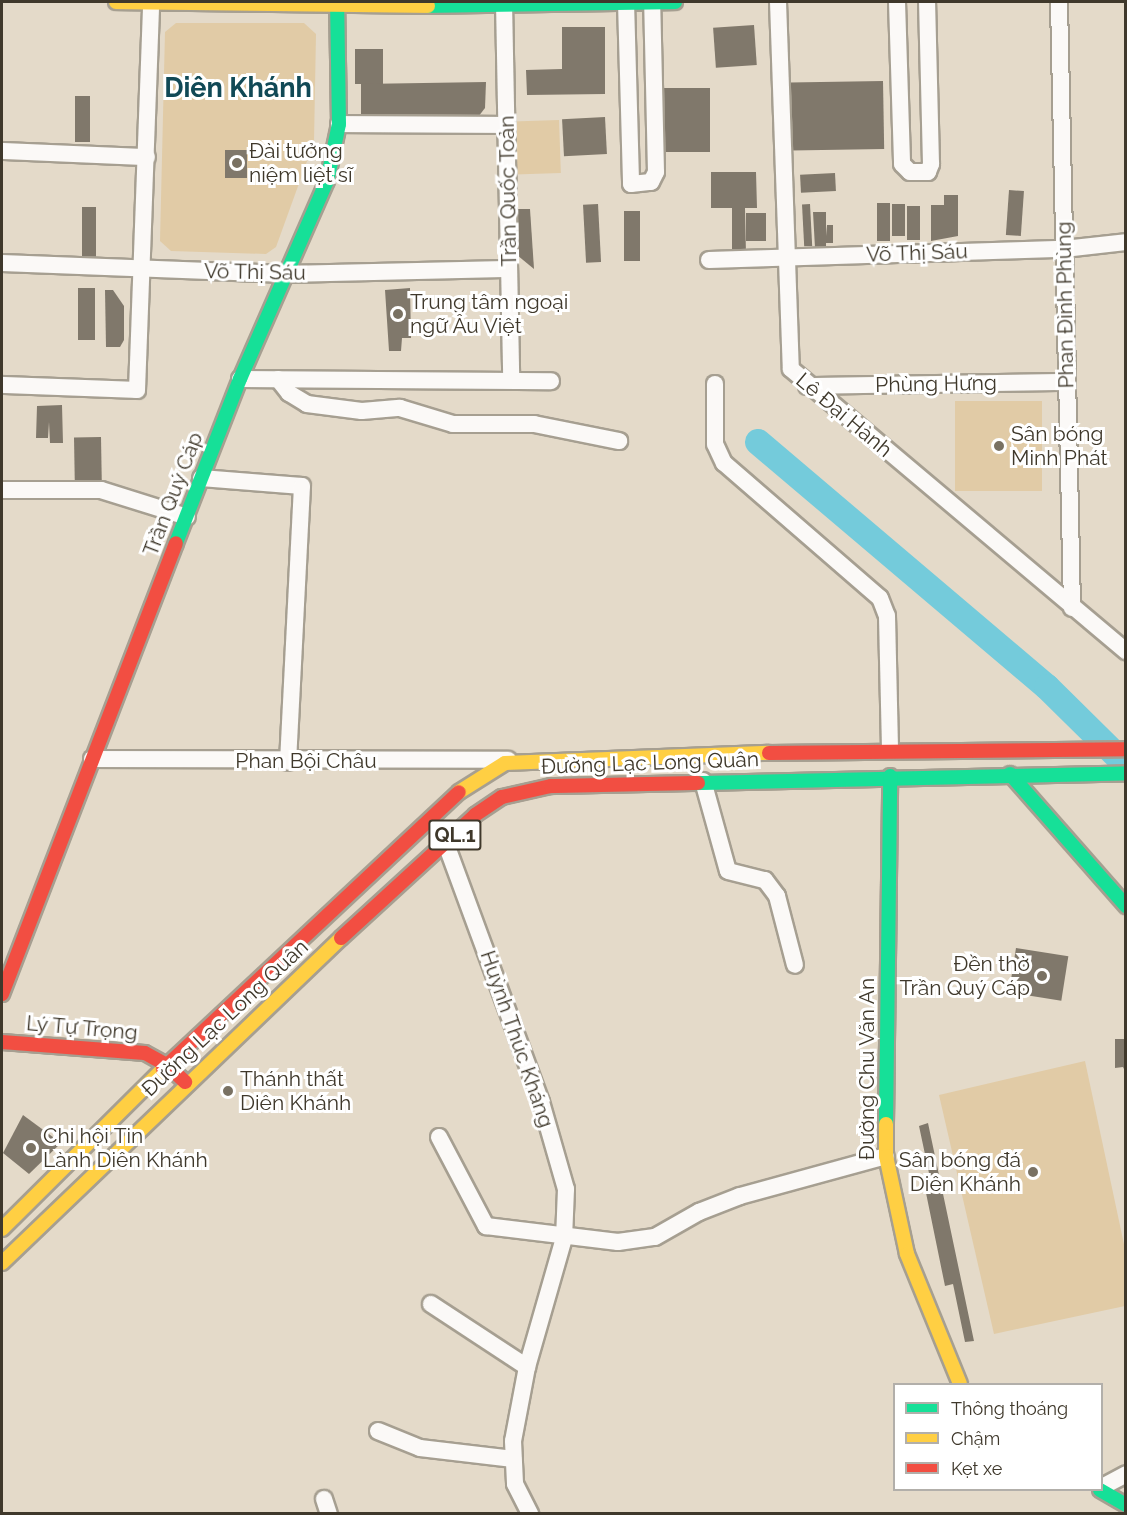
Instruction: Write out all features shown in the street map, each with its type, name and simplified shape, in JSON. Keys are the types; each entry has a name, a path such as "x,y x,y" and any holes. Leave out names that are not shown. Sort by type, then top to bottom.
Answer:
{"main road":[{"path":"116,2 337,4 675,2"},
{"name":"Trần Quý Cáp","path":"2,994 240,379 327,181 339,124 337,4"},
{"name":"Đường Lạc Long Quân","path":"2,1229 167,1065 452,796 481,775 519,760 890,750 1125,748"},
{"name":"Đường Lạc Long Quân","path":"2,1263 185,1083 489,805 528,789 703,781 1125,772"},
{"path":"1010,774 1125,906"},
{"name":"Đường Chu Văn An","path":"890,776 886,1156 907,1254 960,1383"},
{"name":"Lý Tự Trọng","path":"2,1042 145,1053 167,1065 185,1083"},
{"path":"1103,1489 1125,1505"}],"street":[{"path":"2,385 138,390 144,269 151,2"},
{"path":"626,2 631,184 651,183 656,172 652,2"},
{"name":"Lê Đại Hành","path":"778,2 790,369 807,386 1125,651"},
{"path":"897,2 902,164 910,172 928,172 931,164 927,2"},
{"name":"Phan Đình Phùng","path":"1059,2 1072,608"},
{"name":"Trần Quốc Toản","path":"504,3 511,380"},
{"path":"339,124 507,125"},
{"path":"2,151 147,157"},
{"name":"Võ Thị Sáu","path":"709,260 1064,249 1125,242"},
{"name":"Võ Thị Sáu","path":"2,263 286,274 509,269"},
{"path":"240,379 551,381"},
{"path":"278,379 289,393 307,404 362,411 400,408 453,424 534,424 619,441"},
{"name":"Phùng Hưng","path":"807,386 1066,382"},
{"path":"715,384 715,444 724,463 880,598 887,616 890,750"},
{"path":"201,478 302,486 288,762"},
{"path":"2,490 101,490 187,517"},
{"name":"Phan Bội Châu","path":"92,759 288,762 519,760"},
{"path":"703,781 728,871 765,880 777,897 795,965"},
{"name":"Huỳnh Thúc Kháng","path":"446,844 509,1011 560,1163 568,1204 564,1238 517,1406 513,1459 515,1484 530,1514"},
{"path":"439,1137 486,1226 564,1238 638,1241 740,1197 886,1156"},
{"path":"431,1304 527,1367"},
{"path":"378,1431 420,1448 513,1459"},
{"path":"1103,1487 1125,1474"}],"shaded area":[{"path":"176,23 304,23 316,34 314,142 276,247 266,254 171,251 160,241 165,32"},
{"path":"559,120 561,173 515,175 513,122"},
{"name":"Sân bóng Minh Phát","path":"955,401 1042,401 1042,491 955,491"},
{"name":"Sân bóng đá Diên Khánh","path":"1085,1061 1125,1249 1125,1306 994,1334 939,1095"}],"building":[{"path":"754,25 757,65 716,68 713,28"},
{"path":"562,27 605,27 605,94 527,95 526,70 562,69"},
{"path":"355,49 383,49 383,84 355,84"},
{"path":"883,81 884,149 791,151 790,83"},
{"path":"486,82 485,108 475,121 361,121 361,84"},
{"path":"661,88 710,88 710,152 661,152"},
{"path":"75,96 90,96 90,142 75,142"},
{"path":"605,117 607,154 564,156 562,119"},
{"path":"225,150 247,150 247,178 225,178"},
{"path":"711,172 756,172 757,208 745,208 746,255 732,255 732,208 711,208"},
{"path":"835,173 836,191 801,193 800,175"},
{"path":"1009,190 1024,191 1021,236 1006,235"},
{"path":"944,195 958,195 958,236 931,241 931,205 944,205"},
{"path":"877,203 890,203 890,241 877,241"},
{"path":"598,204 601,262 586,263 583,205"},
{"path":"802,204 810,204 812,246 804,246"},
{"path":"892,204 905,204 905,236 892,236"},
{"path":"907,206 920,206 920,240 907,240"},
{"path":"82,207 96,207 96,259 82,259"},
{"path":"515,209 530,209 534,269 517,255"},
{"path":"624,211 640,211 640,261 624,261"},
{"path":"813,212 826,212 826,236 827,225 833,225 833,243 826,243 826,247 815,248"},
{"path":"746,213 766,213 766,241 746,241"},
{"path":"78,288 95,288 95,340 78,340"},
{"name":"Trung tâm ngoại ngữ Âu Việt","path":"410,288 411,338 402,338 401,351 389,351 385,290"},
{"path":"105,290 113,290 124,306 124,340 120,347 106,347"},
{"path":"62,405 63,443 50,443 49,422 48,438 36,438 37,406"},
{"path":"74,437 101,437 102,482 75,482"},
{"path":"1016,948 1068,956 1061,1001 1009,992"},
{"path":"1115,1039 1126,1039 1126,1073 1123,1067 1115,1068"},
{"name":"Chi hội Tin Lành Diên Khánh","path":"23,1115 61,1143 29,1174 3,1153"},
{"path":"928,1123 974,1341 965,1342 953,1284 945,1286 926,1193 933,1192 919,1126"}],"waterway":[{"path":"758,442 1047,687 1121,760"}],"traffic: fast":[{"path":"176,543 240,379 327,181 339,124 337,2"},
{"path":"428,6 675,2"},
{"path":"698,783 1126,773"},
{"path":"1010,774 1126,906"},
{"path":"886,1124 890,776"},
{"path":"1102,1491 1126,1505"}],"traffic: slow":[{"path":"116,2 428,6"},
{"path":"459,792 505,763 769,753"},
{"path":"2,1263 341,938"},
{"path":"2,1229 163,1069"},
{"path":"886,1124 886,1156 907,1254 960,1383"}],"traffic: jam":[{"path":"2,994 176,543"},
{"path":"769,753 1126,749"},
{"path":"341,938 475,815 502,797 551,786 698,783"},
{"path":"163,1069 459,792"},
{"path":"2,1042 145,1053 167,1065 185,1082"}],"place":[{"name":"Đài tưởng niệm liệt sĩ","path":"237,163"},
{"name":"Trung tâm ngoại ngữ Âu Việt","path":"398,314"},
{"name":"Sân bóng Minh Phát","path":"999,446"},
{"name":"Đền thờ Trần Quý Cáp","path":"1042,976"},
{"name":"Thánh thất Diên Khánh","path":"228,1091"},
{"name":"Chi hội Tin Lành Diên Khánh","path":"31,1148"},
{"name":"Sân bóng đá Diên Khánh","path":"1033,1172"}],"district":[{"name":"Diên Khánh","path":"238,88"}]}
